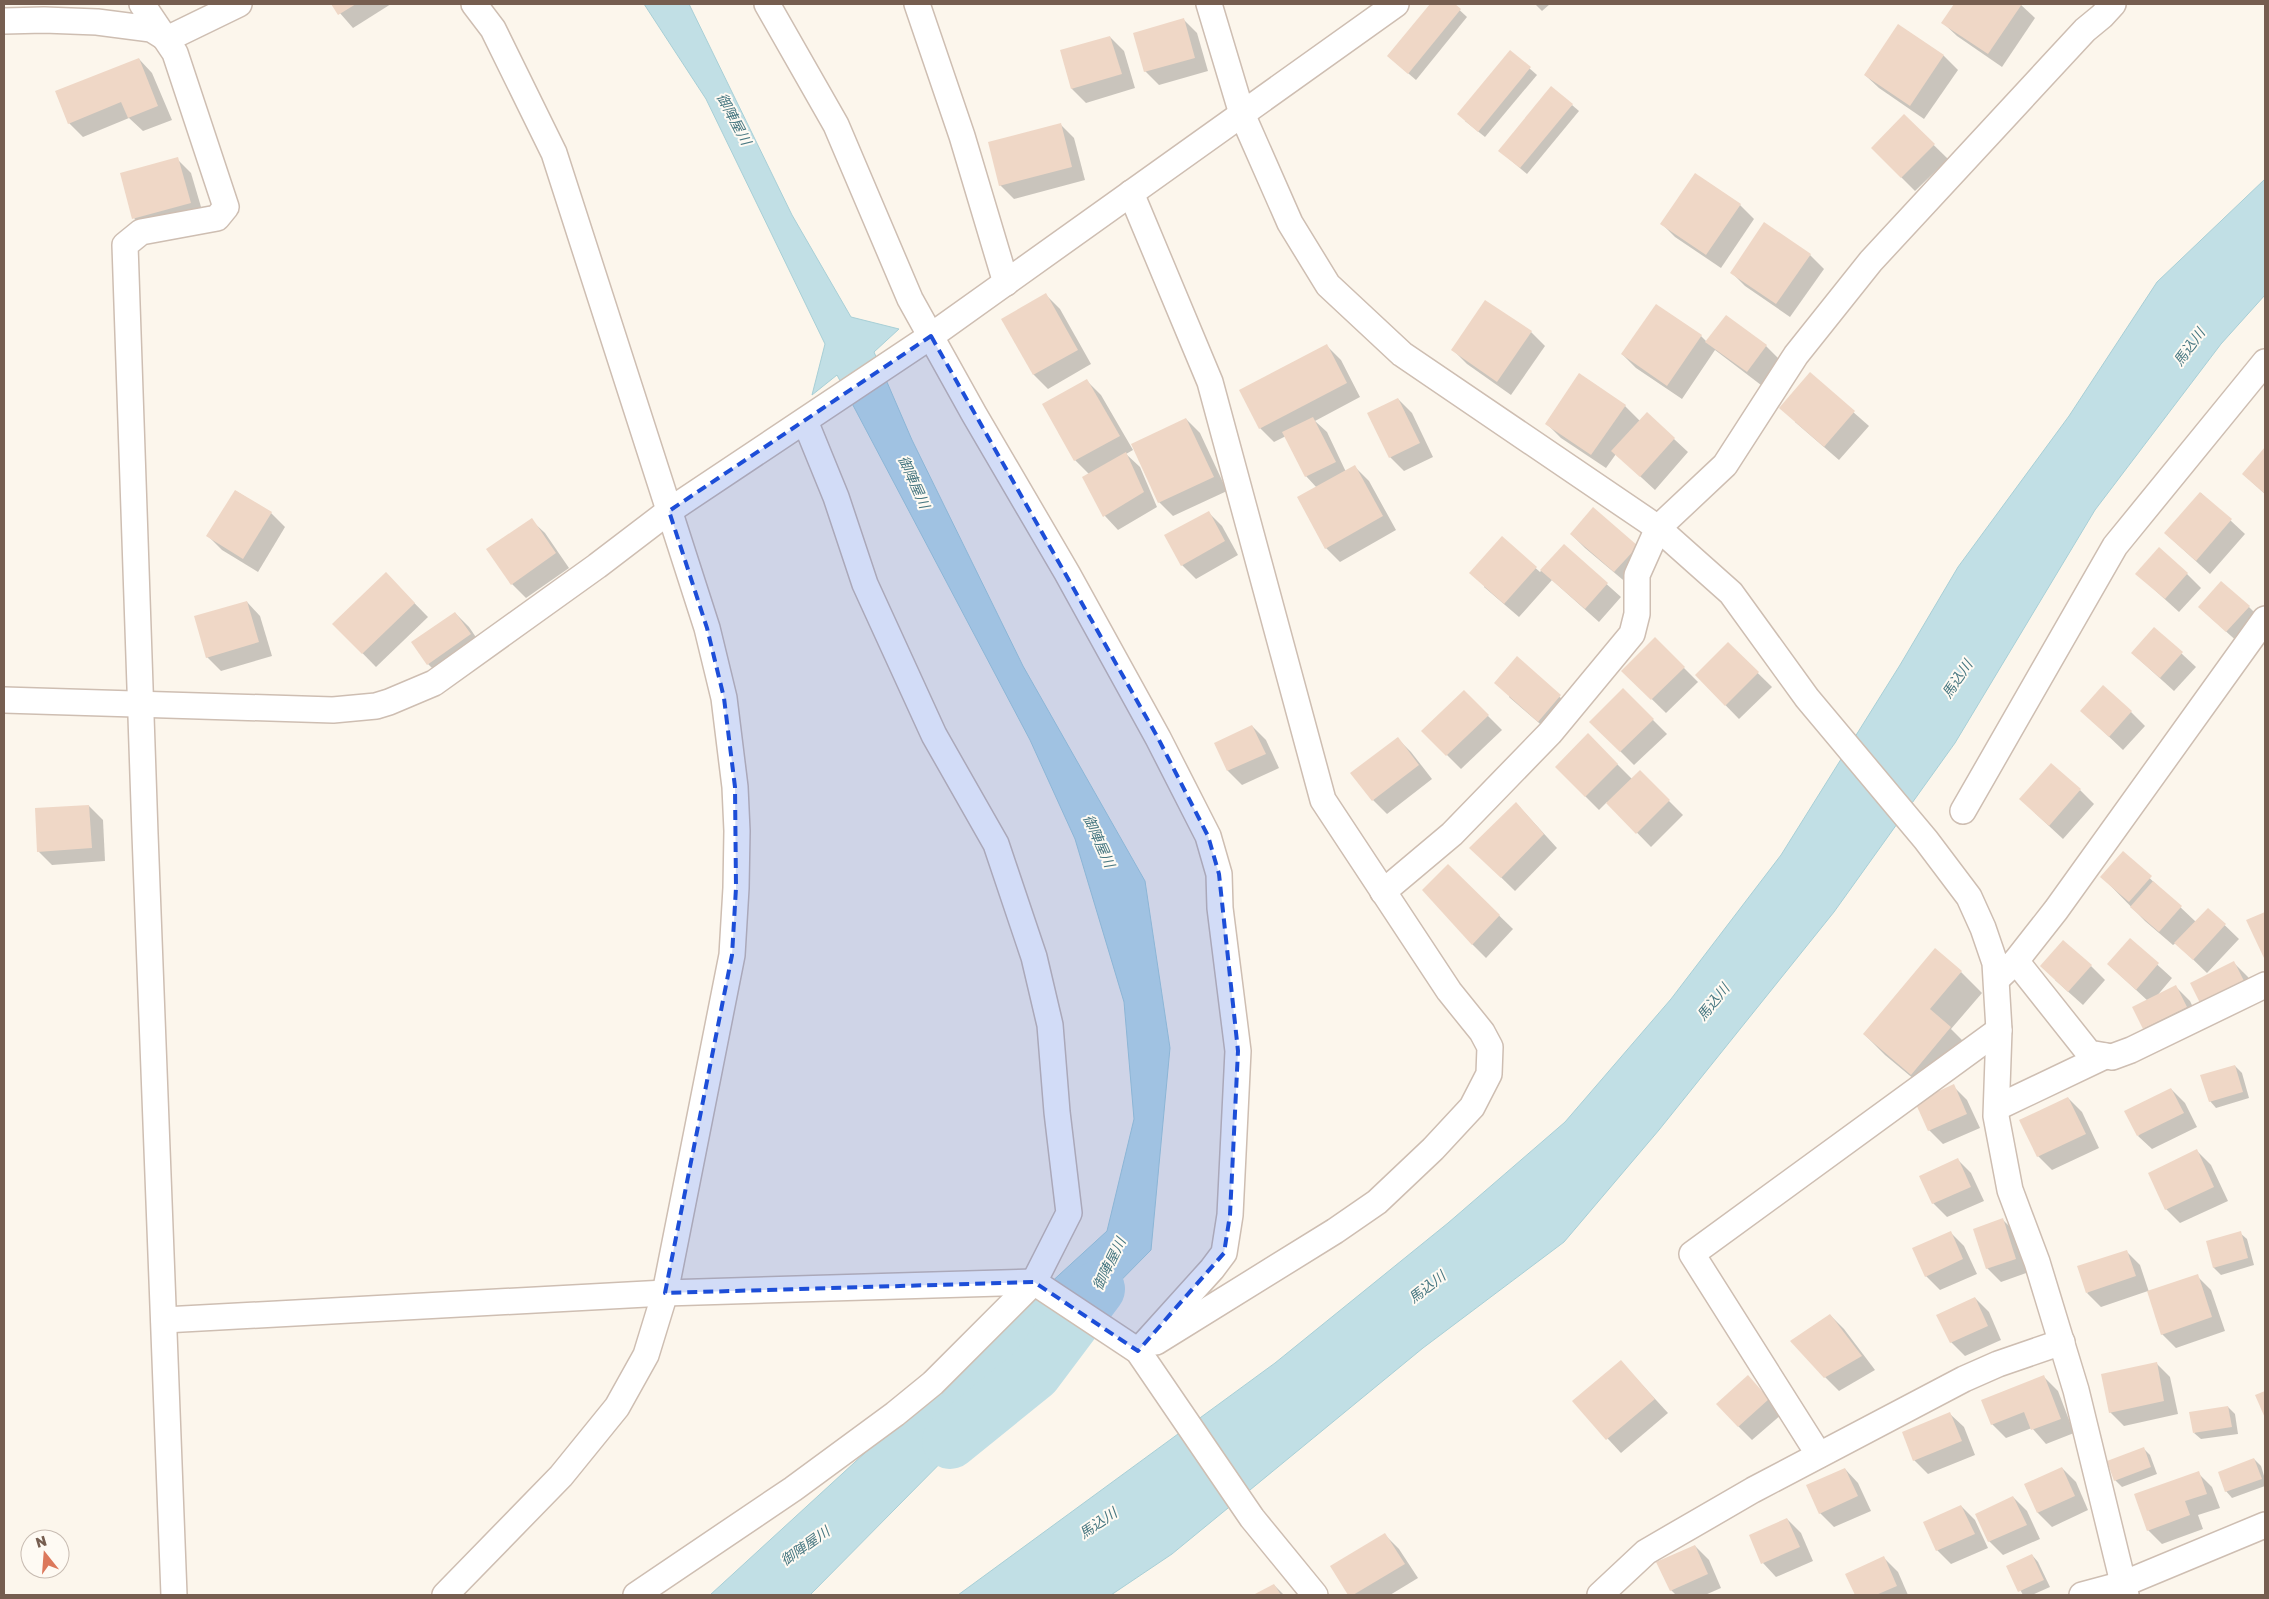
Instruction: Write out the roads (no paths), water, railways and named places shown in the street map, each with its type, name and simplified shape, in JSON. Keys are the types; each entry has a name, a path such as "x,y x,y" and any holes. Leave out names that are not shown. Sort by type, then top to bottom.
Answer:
{"street":[{"path":"142,4 175,53 226,207 216,218 141,232 126,245 174,1595"},
{"path":"167,39 239,4"},
{"path":"445,1595 561,1476 617,1406 646,1354 665,1293 732,955 737,831 735,787 724,698 707,628 670,511 554,153 493,29 474,4"},
{"path":"767,4 836,125 910,299 925,340 974,414 1067,573 1158,738 1208,836 1219,874 1220,908 1238,1051 1229,1224 1224,1252 1138,1351"},
{"path":"918,4 962,136 1006,282"},
{"path":"1208,4 1242,114 1290,223 1328,285 1402,354 1658,528 1730,593 1806,698 1926,840 1969,897 1983,928 1995,963 1999,1030 1998,1107 1996,1116 2010,1190 2037,1262 2076,1390 2124,1590"},
{"path":"4,700 333,710 376,706 402,698 434,683 670,511 925,340 1396,4"},
{"path":"1383,892 1465,821 1550,732 1632,634 1637,614 1637,575 1658,528 1725,466 1796,355 1871,262 2085,30 2113,4"},
{"path":"4,21 96,22 151,30 167,39"},
{"path":"1131,193 1210,382 1323,800 1449,991 1482,1032 1490,1047 1489,1074 1472,1107 1433,1149 1377,1202 1167,1338 1138,1351"},
{"path":"1963,811 2115,546 2265,362"},
{"path":"636,1595 794,1489 895,1414 933,1383 1034,1282 1068,1213 1050,1025 1034,957 996,844 934,735 865,584 811,417"},
{"path":"1997,979 2016,961 2067,894 2265,619"},
{"path":"2016,961 2089,1053 2112,1057 2265,984"},
{"path":"1820,1455 1692,1254 1999,1030"},
{"path":"1998,1107 2105,1056"},
{"path":"164,1320 665,1293 1034,1282 1138,1351 1151,1373 1252,1518 1315,1595"},
{"path":"1600,1595 1646,1552 1753,1490 1902,1411 1990,1368 2062,1342"},
{"path":"2082,1595 2124,1590 2265,1525"}],"water":[{"path":"644,4 689,4 792,215 851,317 899,329 874,352 912,440 1023,666 1145,881 1170,1048 1151,1250 810,1595 710,1595 1107,1231 1134,1119 1124,1002 1075,839 1030,740 837,375 812,395 825,344 706,99"},
{"name":"馬込川","path":"2265,179 2265,295 2221,344 2095,510 1955,743 1834,912 1659,1130 1564,1242 1423,1348 1172,1554 1111,1595 958,1595 1275,1363 1448,1223 1565,1122 1671,999 1781,855 1900,665 1958,567 2069,416 2157,282"}],"waterway":[{"name":"御陣屋川","path":"950,1441 1034,1373 1097,1289"}]}
